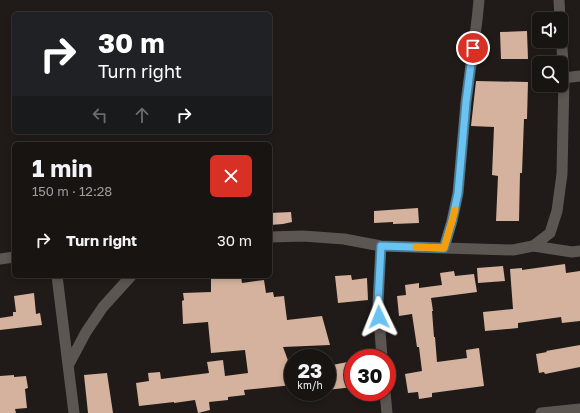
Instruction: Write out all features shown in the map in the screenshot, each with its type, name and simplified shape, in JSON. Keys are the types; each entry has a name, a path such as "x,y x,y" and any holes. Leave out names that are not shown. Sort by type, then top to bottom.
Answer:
{"street":[{"path":"444,248 458,193 466,102 477,20 478,0"},
{"path":"559,0 560,12"},
{"path":"568,78 580,76"},
{"path":"533,246 550,233 557,211 562,174 564,92"},
{"path":"272,236 303,236 344,239 381,246 514,250 533,246 572,252 580,251"},
{"path":"381,246 378,303 381,349"},
{"path":"0,259 12,257"},
{"path":"58,278 74,413"},
{"path":"69,364 86,332 103,307 129,278"},
{"path":"386,401 387,413"},
{"path":"541,413 580,409"}],"building":[{"path":"527,31 528,59 501,59 500,32"},
{"path":"476,81 528,82 527,119 524,119 522,173 520,173 519,221 496,221 498,176 492,175 494,127 471,126"},
{"path":"418,208 419,223 374,223 374,211"},
{"path":"291,212 292,222 272,225 272,213"},
{"path":"565,264 566,273 580,271 580,321 562,323 561,317 518,323 518,328 485,331 483,312 513,309 510,269 522,268 522,270"},
{"path":"503,266 505,281 478,283 477,268"},
{"path":"454,271 455,276 474,274 477,292 431,298 437,362 467,358 466,350 479,348 484,386 432,393 432,397 419,399 418,392 408,393 405,374 422,371 412,314 399,316 397,296 406,295 405,285 419,283 419,288 442,285 440,273"},
{"path":"351,275 352,280 367,278 368,300 338,303 335,276"},
{"path":"211,278 241,278 242,283 264,280 266,293 273,292 274,297 284,296 287,320 322,316 330,345 283,347 284,386 244,390 245,395 228,397 228,400 209,402 210,410 198,413 195,400 139,406 136,383 149,381 148,373 160,372 161,379 209,373 207,362 223,360 225,376 248,373 245,350 211,353 208,322 183,324 183,293 211,292"},
{"path":"34,293 36,314 40,313 42,325 0,330 0,318 13,316 13,312 16,312 14,296"},
{"path":"580,345 580,367 545,374 544,372 539,373 536,354"},
{"path":"344,363 344,388 336,389 336,364"},
{"path":"107,373 113,413 88,413 84,375"},
{"path":"14,375 14,377 26,376 28,388 25,389 27,408 15,409 16,413 0,413 0,376"}],"slow traffic":[{"path":"416,247 444,248 455,210"}],"route":[{"path":"379,317 378,303 381,246 444,248 458,193 466,102 473,48"}]}
